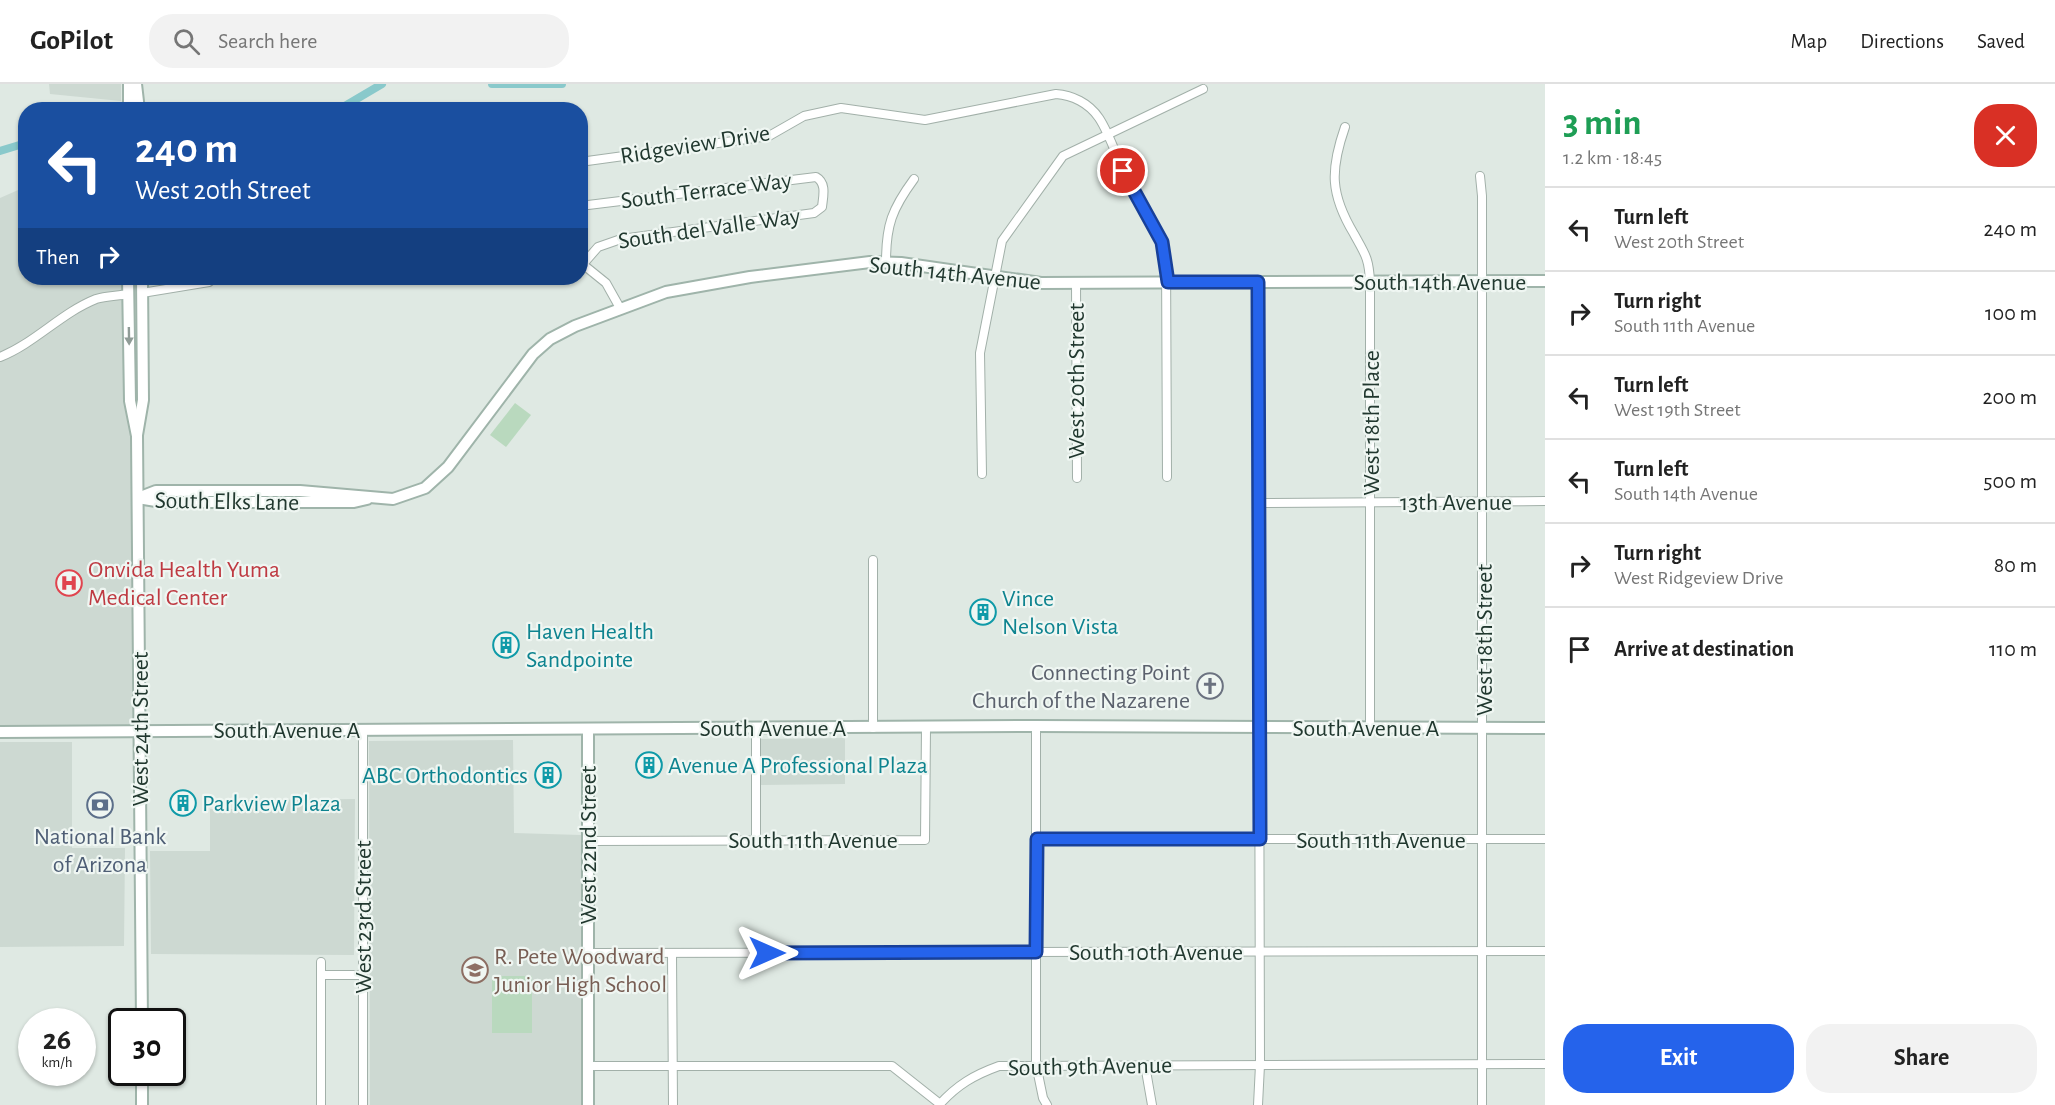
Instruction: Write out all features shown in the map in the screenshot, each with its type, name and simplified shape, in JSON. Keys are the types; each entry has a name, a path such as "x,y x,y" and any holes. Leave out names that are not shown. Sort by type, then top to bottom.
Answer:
{"main road":[{"path":"129,84 129,102"},
{"path":"136,84 139,102"},
{"path":"140,102 141,84"},
{"name":"South 14th Avenue","path":"413,494 437,479 488,410 541,346 558,334 620,308 688,286 824,267 886,262 1023,281 1076,283 1545,281"},
{"name":"West 24th Street","path":"128,285 130,401 137,436 142,1008"},
{"name":"West 24th Street","path":"137,436 143,400 142,285"},
{"path":"128,294 142,293"},
{"name":"South Elks Lane","path":"138,498 162,502 354,502 370,498 393,499 413,494"},
{"name":"South Avenue A","path":"0,732 1036,726 1545,728"},
{"name":"West 22nd Street","path":"588,729 588,1105"},
{"path":"142,1086 142,1105"}],"street":[{"path":"982,474 980,353 1002,241 1063,156 1203,89"},
{"name":"Ridgeview Drive","path":"588,161 769,136 804,116 841,108 925,120 1056,94 1068,94 1084,103 1099,117 1130,185 1162,242 1168,282 1167,477"},
{"name":"West 18th Place","path":"1345,127 1334,163 1336,197 1354,236 1366,253 1370,282 1370,729"},
{"name":"West 18th Street","path":"1480,176 1484,502 1482,1105"},
{"name":"South Terrace Way","path":"588,205 816,177 822,183 824,190"},
{"path":"886,262 888,224 899,200 914,179"},
{"name":"South del Valle Way","path":"588,256 598,247 621,239 814,213 822,207 824,190"},
{"path":"588,267 606,283 620,308"},
{"path":"1258,282 1260,839 1258,1105"},
{"name":"West 20th Street","path":"1076,283 1077,478"},
{"path":"142,293 191,285"},
{"path":"0,357 21,349 68,314 97,299 128,294"},
{"name":"13th Avenue","path":"1258,503 1545,501"},
{"path":"873,560 873,728"},
{"path":"1036,726 1036,1064 1043,1098 1047,1105"},
{"name":"South 11th Avenue","path":"589,841 925,840 926,728"},
{"path":"756,729 756,840"},
{"name":"West 23rd Street","path":"363,730 363,1105"},
{"name":"South 11th Avenue","path":"1037,839 1545,839"},
{"name":"South 10th Avenue","path":"588,953 1545,951"},
{"path":"672,954 672,1105"},
{"path":"321,962 321,1105"},
{"path":"321,975 362,975"},
{"name":"South 9th Avenue","path":"588,1066 892,1066 906,1074 939,1105 957,1087 975,1074 999,1066 1036,1064 1545,1064"},
{"path":"1144,1065 1152,1105"}],"shaded area":[{"path":"49,84 121,84 121,101 50,94"},
{"name":"Onvida Health Yuma Medical Center","path":"18,190 18,285 129,285 139,730 0,732 0,198"},
{"path":"845,738 845,784 755,785 756,739"},
{"name":"R. Pete Woodward Junior High School","path":"513,740 514,833 581,835 581,1105 370,1105 369,741"},
{"path":"0,742 72,742 72,848 125,848 124,946 0,947"},
{"path":"355,799 354,955 151,954 150,851 210,851 210,809 244,809 245,800"}],"green space":[{"path":"515,403 531,415 506,447 490,435"},
{"path":"492,976 532,976 532,1033 492,1033"}],"waterway":[{"path":"352,102 382,84"},
{"path":"492,84 562,84"},
{"path":"0,151 18,145"}],"place":[{"name":"Onvida Health Yuma Medical Center","path":"69,583"},
{"name":"Vince Nelson Vista","path":"983,612"},
{"name":"Haven Health Sandpointe","path":"506,645"},
{"name":"Connecting Point Church of the Nazarene","path":"1210,686"},
{"name":"Avenue A Professional Plaza","path":"649,765"},
{"name":"ABC Orthodontics","path":"548,775"},
{"name":"Parkview Plaza","path":"183,803"},
{"name":"National Bank of Arizona","path":"100,805"},
{"name":"R. Pete Woodward Junior High School","path":"475,970"}],"route":[{"path":"767,953 1036,952 1037,839 1260,839 1258,282 1168,282 1166,256 1162,242 1123,171"}]}
